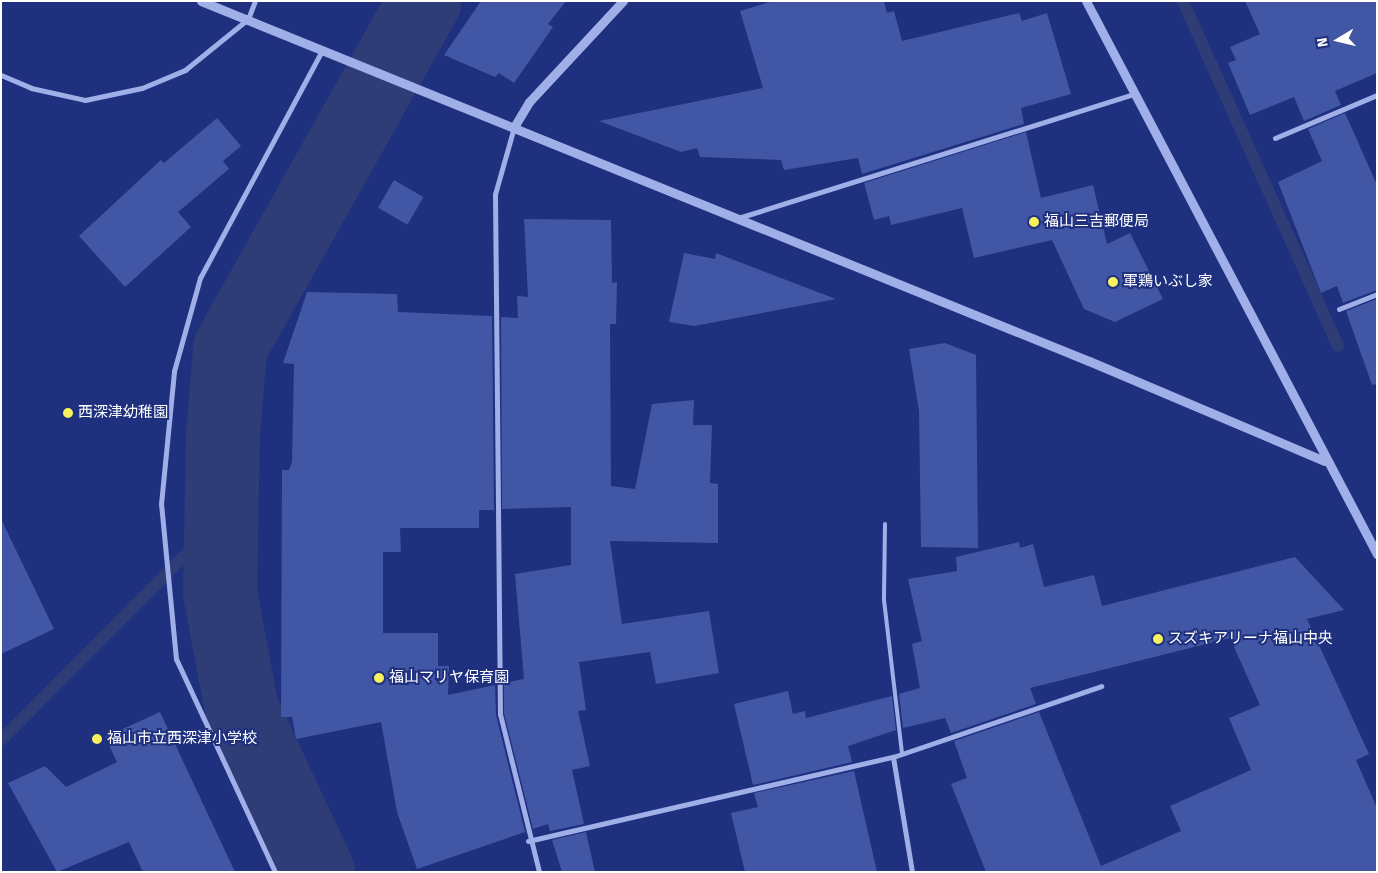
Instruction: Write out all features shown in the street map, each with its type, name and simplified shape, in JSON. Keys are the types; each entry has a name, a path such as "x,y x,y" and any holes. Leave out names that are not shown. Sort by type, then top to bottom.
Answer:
{"street":[{"path":"201,1 737,218 1325,461"},
{"path":"1,75 31,88 85,100 142,88 185,70 248,19 255,1"},
{"path":"539,872 528,841 500,714 495,194 514,127 529,102 623,1"},
{"path":"1086,1 1325,461 1377,554"},
{"path":"275,872 176,659 161,504 174,371 200,278 322,49"},
{"path":"737,218 1134,94"},
{"path":"1274,138 1377,95"},
{"path":"1339,309 1377,294"},
{"path":"528,841 893,756 1101,686"},
{"path":"893,756 912,872"}],"lane":[{"path":"885,524 884,600 902,753"}],"building":[{"path":"481,1 566,1 548,24 553,27 514,83 499,73 495,77 444,55"},
{"path":"773,1 884,1 887,13 894,11 902,41 1019,13 1022,21 1047,13 1071,94 1021,108 1024,124 862,174 858,158 784,170 781,160 700,157 697,148 681,152 599,121 763,88 740,11"},
{"path":"1245,1 1377,1 1377,73 1335,91 1341,105 1304,121 1294,97 1250,115 1228,63 1236,60 1230,47 1260,34"},
{"path":"1345,113 1377,185 1377,290 1343,303 1337,286 1321,293 1278,182 1322,161 1308,129"},
{"path":"217,118 241,146 223,161 229,169 178,212 191,227 125,287 79,236 161,160 164,163"},
{"path":"1026,132 1041,198 1093,185 1107,244 1130,233 1163,299 1115,322 1084,309 1052,240 974,258 962,208 891,225 889,216 874,220 864,183"},
{"path":"394,180 423,197 407,225 378,208"},
{"path":"524,219 611,220 612,283 617,282 616,324 610,324 611,486 635,489 652,404 694,400 693,425 712,425 710,483 718,484 718,543 610,541 622,624 709,611 719,673 656,684 650,652 579,662 586,710 578,711 590,766 572,770 584,824 550,831 548,824 533,829 504,713 504,683 524,679 515,574 571,565 571,507 502,509 501,317 518,318 517,296 528,297"},
{"path":"684,253 715,259 716,253 836,299 694,326 669,322"},
{"path":"307,292 397,294 398,312 492,316 494,510 479,510 479,528 400,528 401,552 383,552 383,633 438,633 438,666 449,666 448,695 495,685 496,715 525,832 417,869 397,812 381,722 296,739 292,717 281,717 282,470 289,470 292,462 294,364 283,363"},
{"path":"1377,299 1377,384 1372,385 1346,311"},
{"path":"945,343 976,355 978,548 921,547 919,411 909,349"},
{"path":"1,519 54,629 1,654"},
{"path":"1019,542 1020,548 1033,544 1044,587 1094,575 1102,606 1295,557 1344,610 1307,619 1369,754 1356,760 1377,808 1377,872 986,872 951,784 967,778 954,741 1039,712 1101,866 1181,831 1170,806 1251,770 1229,718 1260,705 1230,638 1030,688 1036,704 951,733 945,718 903,728 899,694 920,688 912,644 922,641 908,579 957,571 956,557"},
{"path":"788,691 793,714 805,711 806,718 892,696 896,730 848,746 852,762 753,785 734,704"},
{"path":"160,712 235,872 143,872 129,842 57,872 8,783 45,766 66,787 117,762 105,737"},
{"path":"854,771 877,872 745,872 731,813 758,807 754,793"},
{"path":"586,832 595,872 562,872 552,840"}],"waterway":[{"path":"318,872 242,710 220,593 223,434 230,348 425,1"},
{"path":"1183,1 1338,346"},
{"path":"1,740 220,520"}],"place":[{"name":"福山三吉郵便局","path":"1034,222"},
{"name":"軍鶏いぶし家","path":"1113,282"},
{"name":"西深津幼稚園","path":"68,413"},
{"name":"スズキアリーナ福山中央","path":"1158,639"},
{"name":"福山マリヤ保育園","path":"379,678"},
{"name":"福山市立西深津小学校","path":"97,739"}]}
